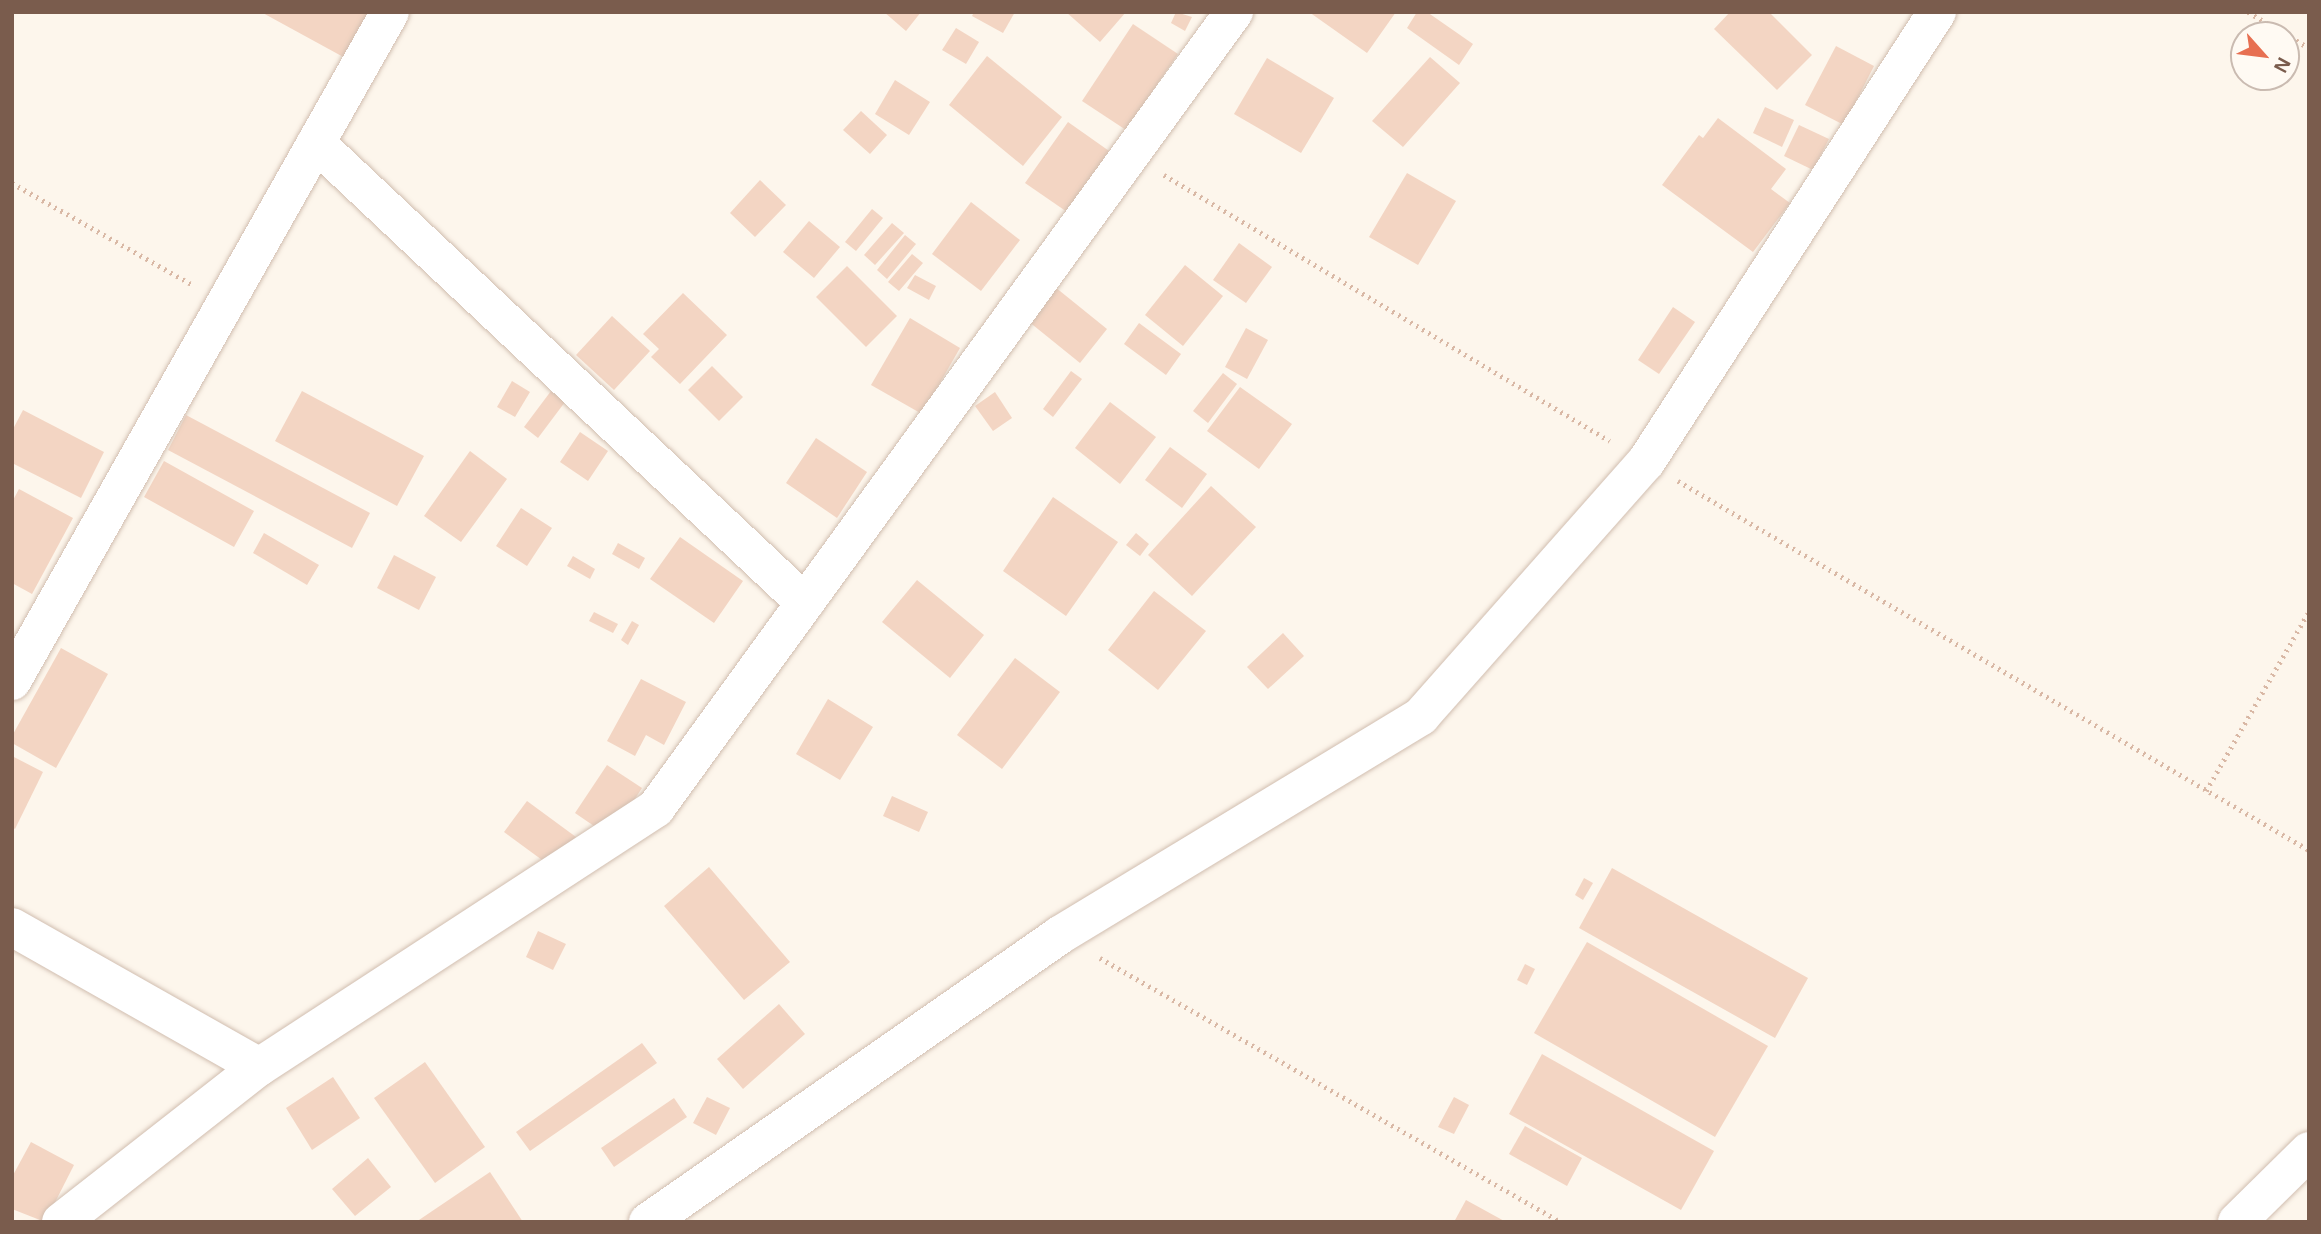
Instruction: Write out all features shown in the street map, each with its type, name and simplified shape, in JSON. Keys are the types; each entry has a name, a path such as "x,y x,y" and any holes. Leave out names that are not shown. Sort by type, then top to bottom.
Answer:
{"street":[{"path":"12,681 390,12"},
{"path":"77,1216 259,1067 656,808 1234,12"},
{"path":"648,1222 1060,935 1421,716 1646,463 1937,12"},
{"path":"316,143 805,604"},
{"path":"12,927 259,1067"},
{"path":"2237,1222 2309,1151"}],"path":[{"path":"2248,12 2309,48"},
{"path":"1130,155 1646,463 2309,850"},
{"path":"12,183 225,304"},
{"path":"2206,791 2309,611"},
{"path":"1060,935 1561,1222"}],"building":[{"path":"261,12 372,12 347,59"},
{"path":"884,12 921,12 906,31"},
{"path":"974,12 1015,12 1003,33 972,16"},
{"path":"1066,12 1126,12 1100,42"},
{"path":"1176,12 1192,17 1185,31 1171,23"},
{"path":"1309,12 1396,12 1367,53"},
{"path":"1417,12 1427,12 1473,44 1459,65 1407,28"},
{"path":"1730,12 1769,12 1812,55 1777,90 1714,29"},
{"path":"1133,24 1178,54 1126,130 1082,101"},
{"path":"956,28 979,42 966,64 942,50"},
{"path":"1836,46 1874,66 1844,125 1805,105"},
{"path":"987,56 1062,117 1023,166 949,105"},
{"path":"1430,57 1460,83 1403,147 1372,121"},
{"path":"1267,58 1334,98 1301,153 1234,114"},
{"path":"895,80 930,102 909,135 875,114"},
{"path":"1765,107 1794,120 1782,147 1753,133"},
{"path":"861,111 887,135 870,154 843,130"},
{"path":"1718,118 1786,169 1771,189 1790,203 1753,252 1662,185 1699,135 1703,138"},
{"path":"1068,122 1112,153 1070,214 1025,183"},
{"path":"1799,125 1829,139 1813,170 1784,156"},
{"path":"1407,173 1456,201 1418,265 1369,237"},
{"path":"760,180 786,205 755,237 730,213"},
{"path":"971,202 1020,240 981,291 932,254"},
{"path":"872,209 883,218 856,251 845,242"},
{"path":"809,221 840,247 814,278 783,252"},
{"path":"892,223 904,233 875,265 864,255"},
{"path":"905,235 916,244 887,279 877,270"},
{"path":"1239,243 1272,267 1246,303 1213,280"},
{"path":"912,254 923,263 899,291 888,282"},
{"path":"1185,265 1223,296 1183,346 1145,315"},
{"path":"847,266 897,316 866,347 816,297"},
{"path":"915,275 936,286 929,300 907,288"},
{"path":"1055,287 1107,329 1080,363 1028,321"},
{"path":"683,293 727,335 680,384 651,357 659,349 643,334"},
{"path":"1673,307 1695,322 1659,374 1638,360"},
{"path":"612,316 650,351 614,390 576,355"},
{"path":"910,318 960,348 922,414 871,385"},
{"path":"1139,323 1181,354 1166,375 1124,344"},
{"path":"1246,328 1268,340 1247,379 1225,367"},
{"path":"712,366 743,397 719,421 688,390"},
{"path":"1071,371 1082,379 1053,417 1043,409"},
{"path":"1223,373 1237,384 1208,423 1193,411"},
{"path":"512,381 530,392 515,417 497,407"},
{"path":"1240,387 1292,424 1259,469 1207,431"},
{"path":"302,391 424,456 397,506 275,441"},
{"path":"551,391 565,402 538,438 524,427"},
{"path":"995,392 1012,418 993,431 975,406"},
{"path":"1110,402 1156,437 1120,484 1075,448"},
{"path":"23,410 104,452 81,498 12,463 12,431"},
{"path":"186,415 370,513 352,548 168,450"},
{"path":"580,432 608,451 588,481 560,462"},
{"path":"816,438 867,472 837,518 786,483"},
{"path":"1170,447 1207,474 1182,508 1145,480"},
{"path":"470,451 507,479 461,542 424,516"},
{"path":"164,461 254,511 234,547 144,497"},
{"path":"1211,486 1256,527 1192,596 1148,555"},
{"path":"19,489 73,518 32,594 12,583 12,502"},
{"path":"1053,497 1118,542 1066,616 1003,571"},
{"path":"521,508 552,528 527,566 496,546"},
{"path":"264,533 319,565 307,585 253,553"},
{"path":"1136,533 1149,544 1140,556 1126,545"},
{"path":"680,537 743,581 714,623 650,579"},
{"path":"618,543 645,558 639,569 612,554"},
{"path":"394,555 436,577 419,610 377,588"},
{"path":"573,556 595,569 590,579 567,566"},
{"path":"917,580 984,635 950,678 882,622"},
{"path":"1154,591 1206,631 1158,690 1108,650"},
{"path":"594,612 618,624 613,633 589,621"},
{"path":"632,621 639,625 628,645 621,640"},
{"path":"1283,633 1304,656 1268,689 1247,667"},
{"path":"61,648 108,674 56,768 12,743 12,736"},
{"path":"1015,658 1060,692 1002,769 957,735"},
{"path":"641,679 686,702 664,745 646,735 635,756 607,741"},
{"path":"828,699 873,727 840,780 796,754"},
{"path":"12,756 43,772 15,829 12,827"},
{"path":"607,765 642,788 610,837 575,813"},
{"path":"892,796 928,812 919,832 883,816"},
{"path":"527,801 576,837 553,868 504,832"},
{"path":"709,867 790,962 744,1000 664,906"},
{"path":"1612,868 1808,978 1775,1038 1579,928"},
{"path":"1584,878 1593,883 1583,900 1575,895"},
{"path":"538,931 566,944 553,970 526,957"},
{"path":"1587,942 1768,1046 1715,1137 1534,1033"},
{"path":"1525,964 1535,969 1527,985 1517,980"},
{"path":"779,1004 805,1034 743,1089 717,1059"},
{"path":"642,1043 657,1063 530,1151 516,1132"},
{"path":"1542,1054 1714,1151 1681,1210 1509,1114"},
{"path":"425,1062 485,1147 435,1183 374,1098"},
{"path":"333,1077 360,1118 312,1150 286,1108"},
{"path":"707,1097 730,1108 716,1135 693,1123"},
{"path":"1454,1097 1469,1105 1454,1134 1438,1127"},
{"path":"674,1098 687,1117 614,1167 601,1148"},
{"path":"1525,1126 1582,1158 1567,1186 1509,1154"},
{"path":"31,1142 74,1165 45,1222 12,1209 12,1177"},
{"path":"368,1158 391,1187 355,1216 332,1189"},
{"path":"490,1172 523,1222 416,1222"},
{"path":"1466,1200 1506,1222 1454,1222"}]}
